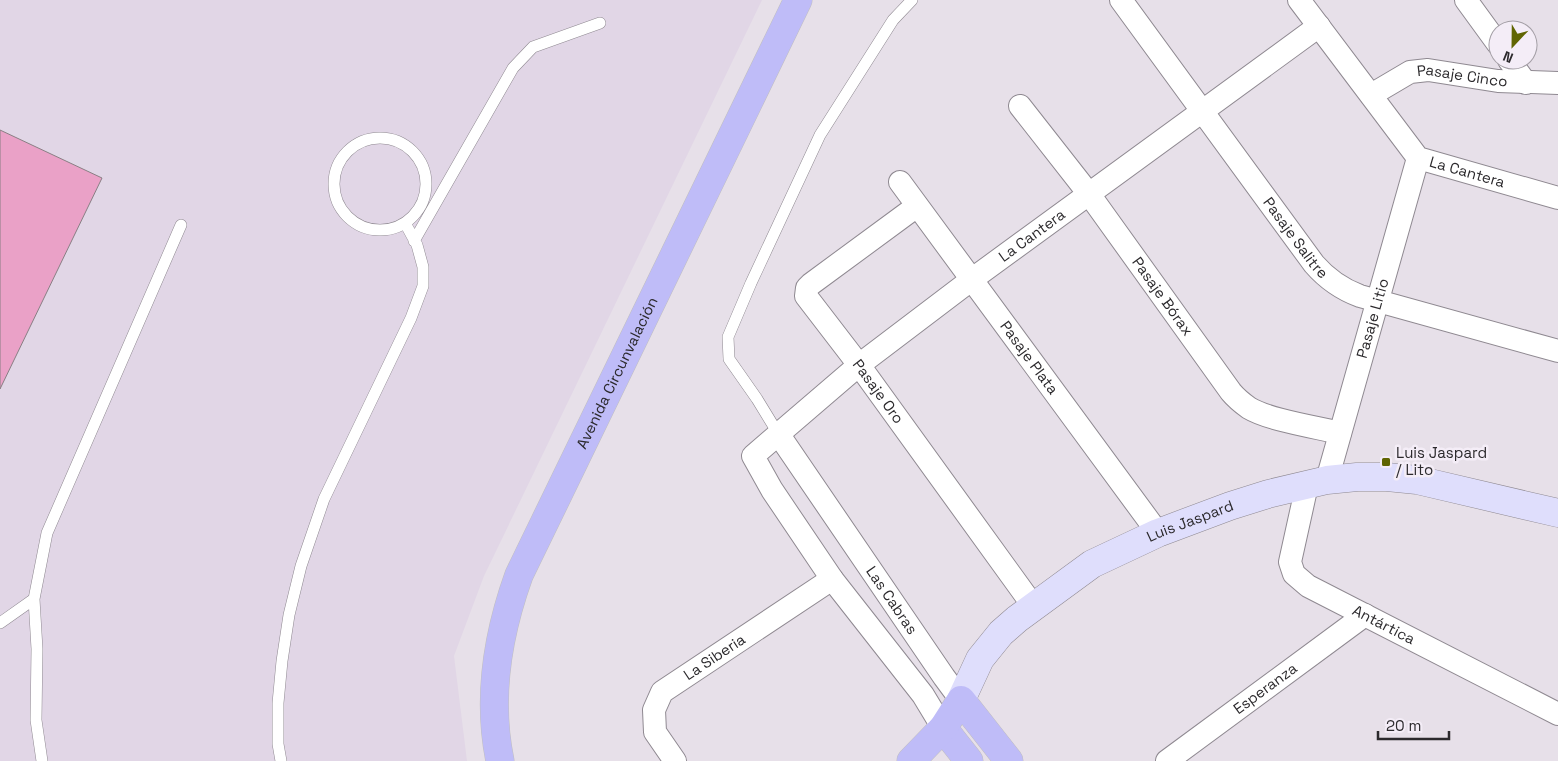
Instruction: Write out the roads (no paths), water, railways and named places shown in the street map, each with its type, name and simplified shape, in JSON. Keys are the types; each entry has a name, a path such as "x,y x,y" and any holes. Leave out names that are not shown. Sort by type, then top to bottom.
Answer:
{"main road":[{"name":"Avenida Circunvalación","path":"500,761 494,717 494,686 502,630 519,575 798,0"},
{"name":"Luis Jaspard","path":"911,761 944,728 961,700"},
{"name":"Las Cabras","path":"961,700 1010,761"},
{"name":"Las Cabras","path":"944,728 969,761"}],"street":[{"name":"Pasaje Salitre","path":"1121,0 1323,274 1347,291 1558,351"},
{"name":"La Cantera","path":"1299,0 1418,158 1558,198"},
{"path":"1466,0 1488,30"},
{"name":"La Cantera","path":"753,456 859,365 971,280 1319,26"},
{"name":"Pasaje Cinco","path":"1371,96 1410,72 1428,70 1498,81 1558,84"},
{"path":"1517,70 1526,82"},
{"name":"Pasaje Bórax","path":"1020,106 1089,194 1231,392 1249,408 1269,416 1340,433"},
{"name":"Pasaje Litio","path":"1317,482 1340,433 1418,158"},
{"name":"Pasaje Plata","path":"900,182 1158,533"},
{"name":"Pasaje Oro","path":"918,206 807,288 808,300 859,365 1034,607"},
{"name":"Las Cabras","path":"779,434 961,700"},
{"name":"Las Cabras","path":"753,456 772,490 832,579 923,696 944,728"},
{"name":"Luis Jaspard","path":"961,700 980,659 1001,633 1092,564 1158,533 1230,506 1317,482 1357,477 1387,477 1417,480 1558,513"},
{"name":"Antártica","path":"1317,482 1290,562 1294,574 1308,586 1558,714"},
{"name":"La Siberia","path":"674,761 655,732 654,710 662,692 832,579"},
{"name":"Esperanza","path":"1167,761 1365,615"}],"lane":[{"path":"779,434 730,360 728,337 820,135 893,20 912,0"},
{"path":"414,241 513,68 533,47 600,22"},
{"path":"377,138 392,140 406,146 417,157 424,170 426,185 423,200 416,213 405,223 391,229 376,230 361,226 348,217 340,205 335,191 335,176 340,162 350,150 362,142 377,138"},
{"path":"281,761 278,744 278,711 282,661 289,615 299,576 324,499 411,318 423,286 423,268 414,241 405,223"},
{"path":"42,761 36,720 38,649 34,598 47,533 181,226"},
{"path":"0,623 34,598"}],"place":[{"name":"Luis Jaspard / Lito","path":"1386,462"}]}
